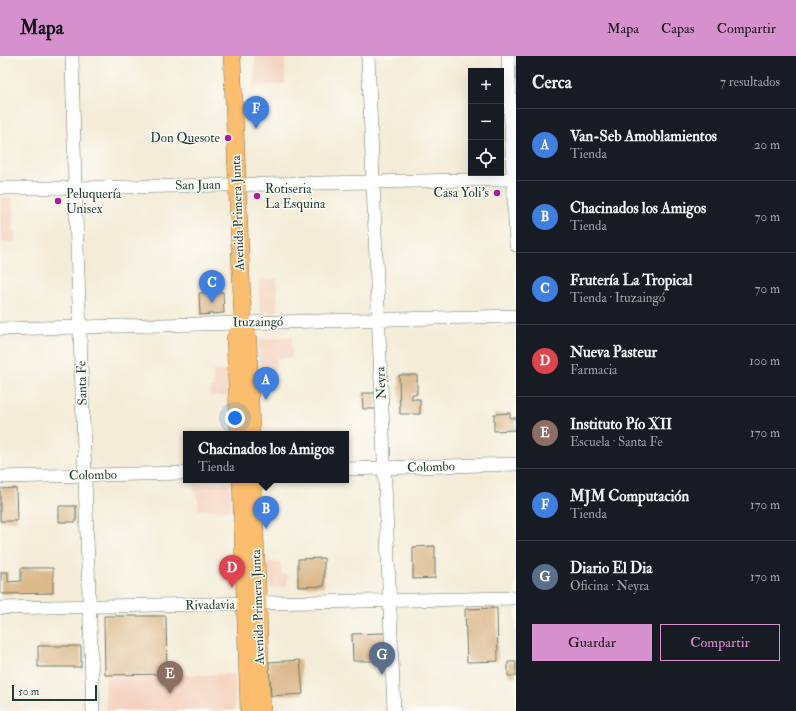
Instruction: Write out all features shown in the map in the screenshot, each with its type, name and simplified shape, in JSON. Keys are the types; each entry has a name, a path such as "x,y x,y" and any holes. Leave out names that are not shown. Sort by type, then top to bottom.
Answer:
{"main road":[{"name":"Avenida Primera Junta","path":"232,56 243,323 248,339 251,431"},
{"name":"Avenida Primera Junta","path":"239,431 235,339 243,323"},
{"name":"Avenida Primera Junta","path":"241,483 262,711"},
{"name":"Avenida Primera Junta","path":"249,711 253,483"}],"street":[{"name":"Santa Fe","path":"72,56 75,188 93,711"},
{"name":"Neyra","path":"368,56 394,711"},
{"path":"508,56 515,179 516,245"},
{"name":"San Juan","path":"0,188 75,188 515,179"},
{"name":"Ituzaingó","path":"0,328 516,316"},
{"name":"Colombo","path":"349,469 516,464"},
{"name":"Colombo","path":"0,477 183,473"},
{"name":"Rivadavia","path":"0,608 516,598"}],"shaded area":[{"path":"255,56 285,56 285,84 254,87"},
{"path":"0,198 12,198 15,242 0,242"},
{"path":"277,279 278,312 260,312 259,280"},
{"path":"292,337 292,358 277,359 276,369 259,369 259,339"},
{"path":"213,371 228,371 227,396 210,396 210,388 213,388"},
{"path":"230,483 231,510 198,510 198,492 194,493 194,484"},
{"path":"267,562 281,562 281,574 288,574 287,587 270,588 268,583"},
{"path":"235,674 235,711 106,711 105,677"}],"building":[{"path":"223,292 224,313 200,315 199,293"},
{"path":"399,375 417,375 417,394 412,394 412,399 420,399 420,414 400,414"},
{"path":"362,393 376,393 376,409 363,409"},
{"path":"510,413 510,418 516,418 516,430 494,431 494,414"},
{"path":"16,488 17,521 0,521 0,489"},
{"path":"59,506 76,506 76,522 59,522"},
{"path":"435,546 435,578 413,579 413,547"},
{"path":"324,558 324,586 298,587 298,559"},
{"path":"21,568 53,568 53,593 1,594 1,572 8,572 8,582 21,581"},
{"path":"497,608 498,661 467,662 465,609"},
{"path":"104,616 166,616 167,674 105,675"},
{"path":"385,633 386,661 353,661 352,634"},
{"path":"38,646 81,646 81,667 38,667"},
{"path":"300,660 303,694 271,696 269,662"},
{"path":"508,662 516,662 516,676 508,676"}],"place":[{"name":"MJM Computación","path":"256,129"},
{"name":"Don Quesote","path":"228,138"},
{"name":"Casa Yoli's","path":"497,193"},
{"name":"Rotiseria La Esquina","path":"257,196"},
{"name":"Peluquería Unisex","path":"58,201"},
{"name":"Frutería La Tropical","path":"212,303"},
{"name":"Van-Seb Amoblamientos","path":"266,400"},
{"name":"Chacinados los Amigos","path":"266,529"},
{"name":"Nueva Pasteur","path":"232,588"},
{"name":"Diario El Dia","path":"382,675"},
{"name":"Instituto Pío XII","path":"170,694"}]}
